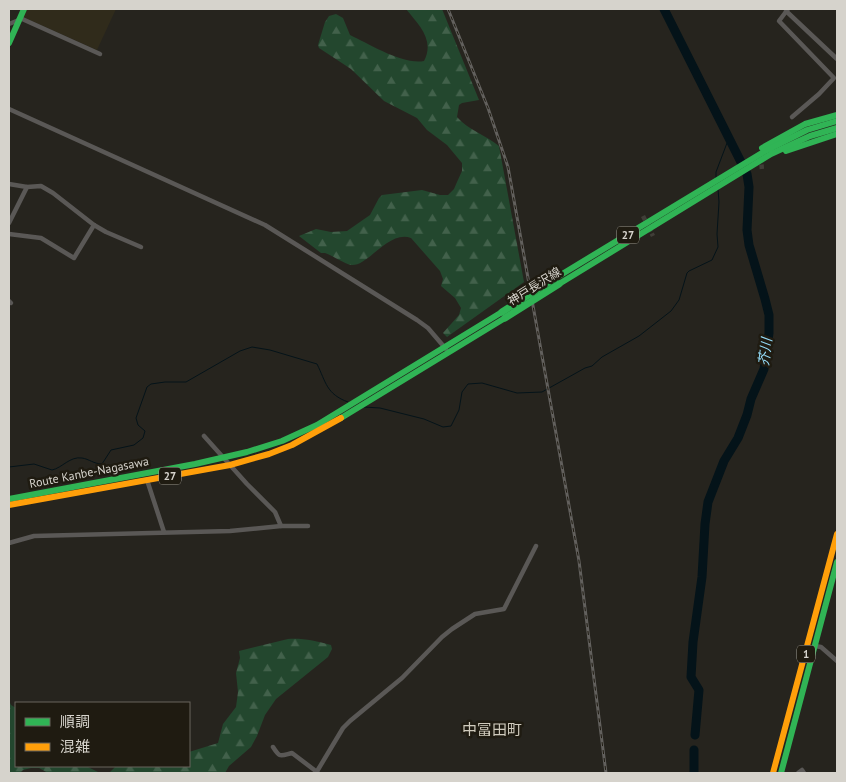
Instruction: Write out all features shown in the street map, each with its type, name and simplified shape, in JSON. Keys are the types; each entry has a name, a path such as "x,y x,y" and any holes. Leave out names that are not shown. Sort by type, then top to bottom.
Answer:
{"main road":[{"path":"9,43 24,9"},
{"name":"神戸長沢線","path":"317,425 503,315 703,193 755,158 772,159 837,115"},
{"name":"神戸長沢線","path":"809,133 837,121"},
{"name":"神戸長沢線","path":"703,193 708,185 792,136 837,128"},
{"name":"神戸長沢線","path":"809,133 837,134"},
{"name":"神戸長沢線","path":"325,428 389,389 446,349"},
{"name":"Route Kanbe-Nagasawa","path":"9,499 222,458 266,447 317,425"},
{"name":"Route Kanbe-Nagasawa","path":"9,505 230,465 277,451 325,428"},
{"name":"1","path":"773,773 837,534"},
{"name":"1","path":"781,773 837,562"}],"street":[{"path":"792,117 820,94 834,78 779,21 787,10 837,59"},
{"path":"9,24 19,19 100,54"},
{"path":"9,109 273,229 417,320 428,328 446,349"},
{"path":"9,184 28,187 41,186 94,225 141,247"},
{"path":"9,223 28,187"},
{"path":"9,234 41,238 74,258 94,225"},
{"path":"204,436 222,458 275,512 281,526"},
{"path":"147,480 164,532"},
{"path":"9,543 34,536 240,531 281,526 308,526"},
{"path":"272,747 281,756 292,753 316,773 346,725 402,678 442,637 475,614 504,609 536,546"},
{"path":"815,646 822,647 837,660"},
{"path":"798,773 802,770 804,773"}],"shaded area":[{"path":"27,9 116,9 97,50 23,17"}],"green space":[{"path":"406,9 442,9 479,100 459,105 457,117 461,122 499,146 524,282 447,337 443,333 459,315 461,308 455,298 441,286 443,279 440,271 411,238 394,239 358,264 351,265 321,253 299,236 316,229 331,232 347,231 370,215 382,195 422,190 440,195 448,195 454,189 462,171 462,163 447,145 427,130 417,118 384,101 351,69 319,48 318,45 325,22 329,16 336,14 343,18 350,35 396,57 406,60 424,61 428,46 427,40"},
{"path":"288,639 320,642 331,645 332,649 328,657 276,699 265,715 251,747 229,766 225,773 109,773 115,767 190,767 190,752 218,743 223,724 236,707 238,692 236,673 240,658 239,651"},
{"path":"9,701 15,707 15,767 88,767 100,773 48,773 39,768 31,768 20,773 9,773"}],"waterway":[{"name":"芥川","path":"664,9 747,174 749,187 747,230 749,245 769,315 769,333 764,369 751,399 738,438 724,461 708,502 691,677 699,690 695,735"},
{"path":"716,178 716,172 727,143 731,141"},
{"path":"364,407 380,408 424,419 443,427 451,426 459,410 462,392 468,384 482,383 517,393 542,392 592,366 602,357 639,336 671,311 679,300 687,273 712,260 718,247 718,189"},
{"path":"9,467 34,464 52,470 70,460 78,458 102,464 111,450 134,445 143,438 145,431 138,425 136,418 147,387 151,384 165,382 186,382 240,351 252,347 270,350 317,364 331,391 348,402"},
{"name":"芥川","path":"694,750 694,773"}],"tunnel":[{"path":"761,158 762,171"},
{"path":"643,216 653,236"}],"railway":[{"path":"448,9 488,108 508,167 579,561 606,773"}],"traffic: fast":[{"path":"9,43 24,9"},
{"path":"762,148 805,124 837,115"},
{"path":"554,279 767,150 807,130 837,121"},
{"path":"559,284 771,154 810,136 837,128"},
{"path":"786,151 837,134"},
{"path":"502,312 554,279"},
{"path":"505,318 559,284"},
{"path":"9,499 195,464 247,452 282,441 317,425 502,312"},
{"path":"341,418 505,318"},
{"path":"781,773 837,562"}],"traffic: slow":[{"path":"9,505 230,465 269,454 292,445 341,418"},
{"path":"773,773 837,534"}],"district":[{"name":"中冨田町","path":"492,729"}]}
